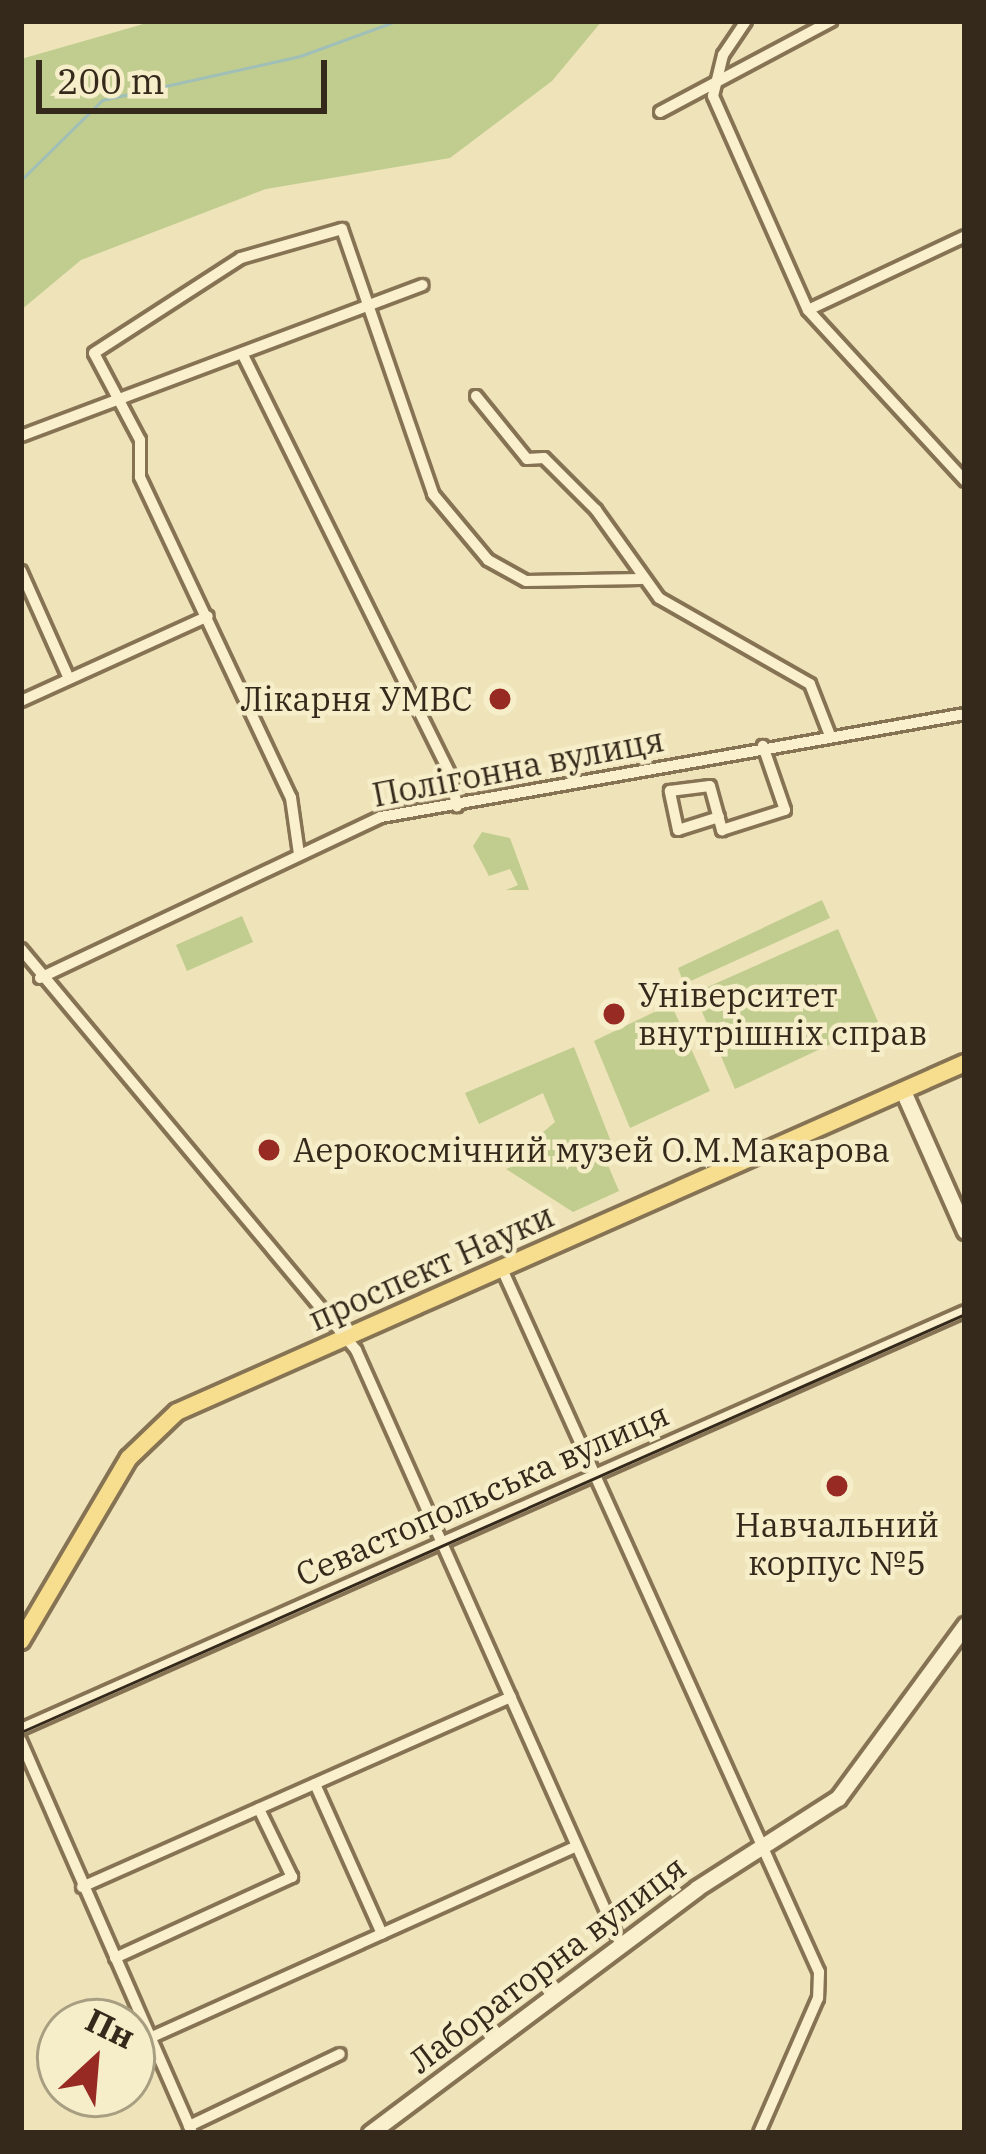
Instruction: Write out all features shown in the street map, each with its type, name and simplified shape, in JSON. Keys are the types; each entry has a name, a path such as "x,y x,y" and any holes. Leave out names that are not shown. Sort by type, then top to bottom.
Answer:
{"main road":[{"name":"проспект Науки","path":"21,1641 151,1430 346,1338 965,1064"},
{"path":"903,1091 965,1231"},
{"name":"Лабораторна вулиця","path":"370,2133 621,1945 862,1775 965,1625"}],"street":[{"path":"746,21 714,79 738,158 808,310 965,481"},
{"path":"660,112 714,79 831,21"},
{"path":"298,854 291,798 140,477 140,440 94,353 241,257 342,229 434,494 488,560 526,581 641,579"},
{"path":"808,310 965,236"},
{"path":"21,436 244,357 423,285"},
{"path":"244,357 451,776 457,806"},
{"path":"476,396 527,459 544,458 596,510 641,579 676,608 810,684 829,734"},
{"path":"21,571 69,679"},
{"path":"21,700 208,616"},
{"name":"Полігонна вулиця","path":"40,978 381,817 829,734 965,714"},
{"path":"718,818 678,830 670,791 710,786 722,830 785,810 763,746"},
{"path":"21,949 40,978 346,1338 442,1541 621,1945"},
{"path":"502,1269 820,1985 759,2133"},
{"name":"Севастопольська вулиця","path":"21,1729 965,1311"},
{"path":"82,1887 511,1697"},
{"path":"21,1741 134,1998"},
{"path":"315,1784 382,1934"},
{"path":"115,1958 292,1877 259,1809"},
{"path":"156,2035 575,1846"},
{"path":"156,2047 190,2129 340,2054"}],"green space":[{"path":"154,21 602,21 552,81 450,158 266,189 81,260 21,310 21,59"},
{"path":"482,832 510,838 529,890 506,890 518,885 510,869 489,876 473,846"},
{"path":"822,900 830,918 684,984 678,968"},
{"path":"242,916 253,942 187,971 176,945"},
{"path":"838,929 878,1022 735,1089 694,993"},
{"path":"671,1004 710,1091 630,1128 594,1041"},
{"path":"574,1047 615,1152 633,1150 607,1163 619,1191 573,1212 506,1169 548,1151 542,1133 555,1122 543,1093 479,1124 465,1093"}],"waterway":[{"path":"21,180 102,100 300,56 396,21"}],"tram line":[{"path":"21,1732 965,1314"}],"place":[{"name":"Лікарня УМВС","path":"500,699"},
{"name":"Університет внутрішніх справ","path":"614,1014"},
{"name":"Аерокосмічний музей О.М.Макарова","path":"269,1150"},
{"name":"Навчальний корпус №5","path":"837,1486"}]}
